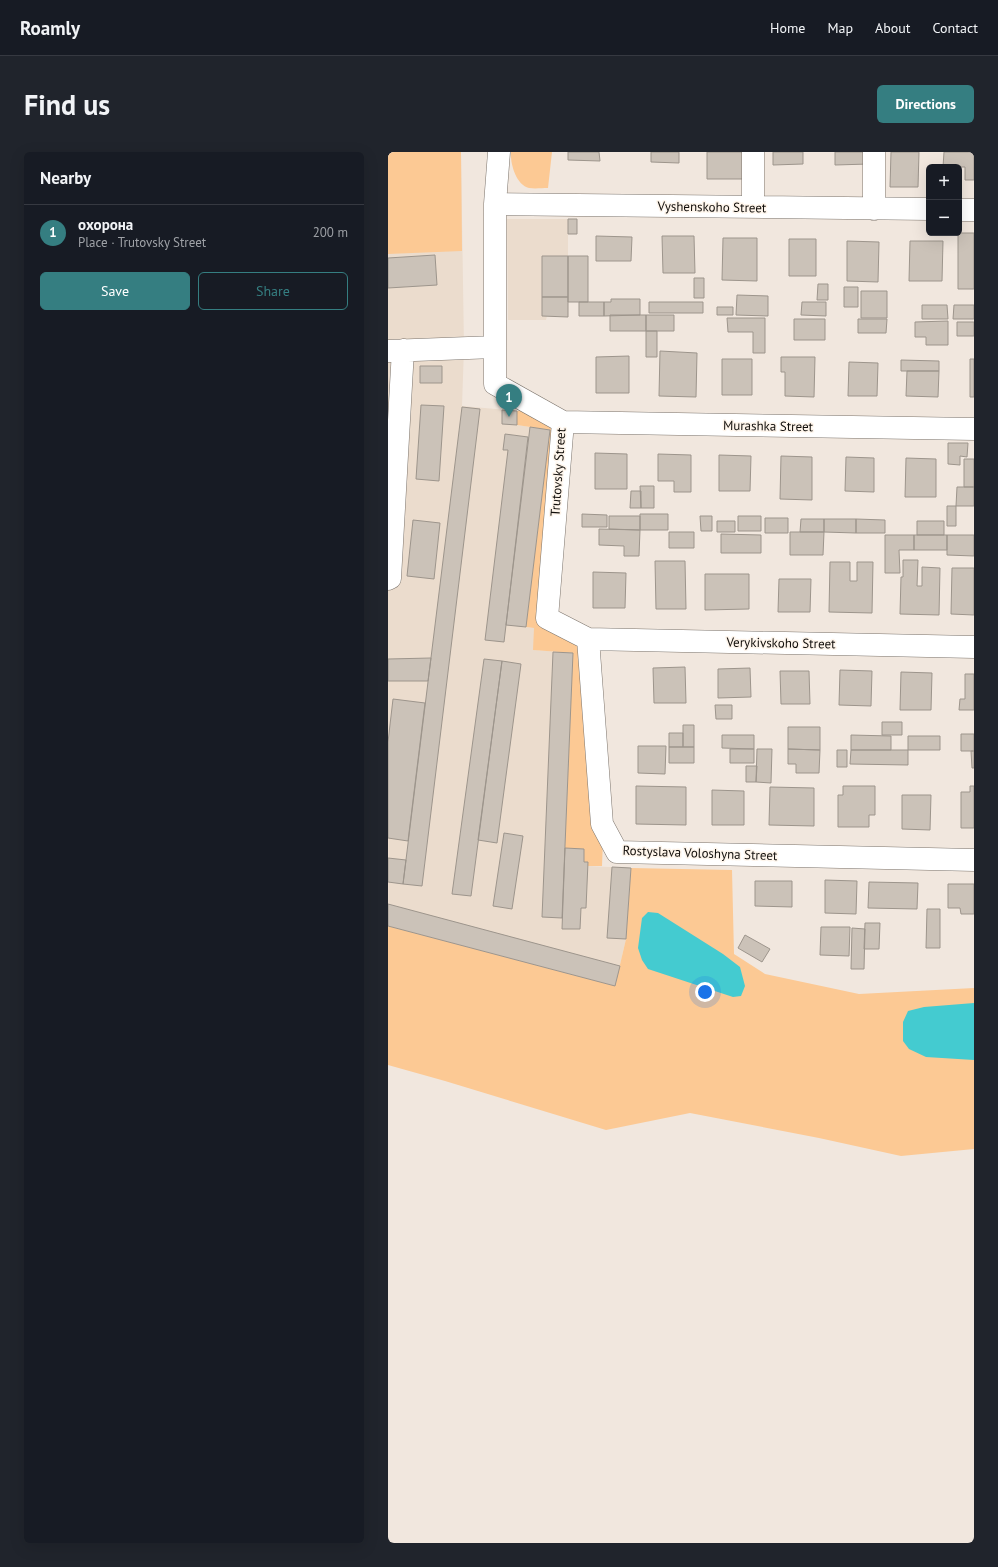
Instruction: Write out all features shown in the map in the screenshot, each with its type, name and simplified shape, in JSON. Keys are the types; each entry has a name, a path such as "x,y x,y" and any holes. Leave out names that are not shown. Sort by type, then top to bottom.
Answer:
{"street":[{"name":"Trutovsky Street","path":"499,152 495,204 494,384 563,422 547,618 588,639"},
{"path":"752,207 753,152"},
{"path":"874,152 874,209"},
{"name":"Vyshenskoho Street","path":"495,204 926,209"},
{"path":"962,210 974,210"},
{"path":"388,579 390,578 396,350 495,347"},
{"name":"Murashka Street","path":"563,422 974,430"},
{"name":"Verykivskoho Street","path":"588,639 974,647"},
{"name":"Rostyslava Voloshyna Street","path":"588,639 602,824 617,852 974,860"}],"shaded area":[{"path":"388,152 461,152 464,348 462,406 517,411 517,425 550,430 526,627 534,628 534,650 573,653 584,862 588,866 631,868 626,939 615,986 388,926"},
{"path":"388,152 461,152 462,251 388,254"},
{"path":"511,152 552,152 548,188 529,188 524,186 517,178 515,173"},
{"path":"507,219 568,219 568,317 547,316 546,320 508,320"},
{"path":"517,411 531,411 556,426 540,622 582,643 603,839 602,866 588,866 584,862 584,849 565,848 573,653 533,650 534,628 526,627 550,430 517,425"},
{"path":"631,868 732,870 734,954 765,974 859,994 974,988 974,1149 901,1156 819,1138 690,1113 606,1130 388,1065 388,926 615,986 626,939"}],"water":[{"path":"648,912 658,913 723,954 740,967 745,986 741,996 733,997 648,969 642,960 638,948 642,918"},
{"path":"974,1003 974,1060 926,1057 909,1049 903,1041 903,1022 908,1011 924,1007"}],"building":[{"path":"568,152 599,152 600,161 568,160"},
{"path":"651,152 679,152 679,163 651,162"},
{"path":"707,152 746,152 746,179 707,179"},
{"path":"773,152 803,152 803,164 773,165"},
{"path":"835,152 868,152 869,164 835,165"},
{"path":"891,152 919,152 918,187 890,187"},
{"path":"944,152 974,152 974,180 965,180 965,167 962,167 962,164 943,164"},
{"path":"568,219 577,219 577,234 568,234"},
{"path":"962,233 974,233 974,289 958,289 958,236 962,236"},
{"path":"596,236 632,237 631,261 596,261"},
{"path":"662,236 694,236 695,273 663,273"},
{"path":"723,238 757,238 757,281 722,280"},
{"path":"789,239 816,239 816,276 789,276"},
{"path":"847,241 879,242 878,282 847,281"},
{"path":"910,241 943,241 942,281 909,281"},
{"path":"435,255 437,285 388,288 388,258"},
{"path":"542,256 568,256 568,297 542,297"},
{"path":"568,256 588,256 588,302 568,302"},
{"path":"694,278 704,278 704,298 694,298"},
{"path":"818,284 828,284 828,300 817,300"},
{"path":"844,287 858,287 858,307 844,307"},
{"path":"861,291 887,291 887,318 861,318"},
{"path":"737,295 768,296 768,316 736,315"},
{"path":"542,297 568,297 568,317 542,316"},
{"path":"611,299 640,299 640,315 604,316 604,302 611,302"},
{"path":"579,302 604,302 604,316 579,316"},
{"path":"649,302 703,302 703,313 649,313"},
{"path":"802,302 826,302 826,316 801,315"},
{"path":"922,305 947,305 948,319 922,319"},
{"path":"954,305 974,305 974,319 953,319"},
{"path":"717,307 733,307 733,315 717,315"},
{"path":"610,315 646,315 646,331 610,331"},
{"path":"646,315 674,315 674,331 646,331"},
{"path":"727,318 765,318 765,353 753,353 753,332 728,332"},
{"path":"794,319 825,319 825,340 794,340"},
{"path":"858,319 887,319 886,333 858,333"},
{"path":"948,321 948,345 926,345 926,337 915,337 915,322"},
{"path":"957,322 974,322 974,336 957,336"},
{"path":"646,331 657,331 657,357 646,357"},
{"path":"660,351 697,353 696,397 659,396"},
{"path":"629,356 629,393 596,393 596,357"},
{"path":"781,357 815,357 814,397 785,396 785,372 781,372"},
{"path":"722,359 752,359 752,395 722,395"},
{"path":"970,359 974,359 974,397 970,397"},
{"path":"901,360 939,361 939,371 901,371"},
{"path":"849,362 878,363 877,396 848,396"},
{"path":"420,366 442,366 442,383 420,383"},
{"path":"907,371 939,371 938,397 906,396"},
{"path":"421,405 444,406 439,481 416,479"},
{"path":"462,407 480,409 422,886 403,884"},
{"path":"502,410 517,411 517,425 502,424"},
{"path":"530,427 550,430 526,627 506,625"},
{"path":"505,434 528,437 504,642 485,640 508,450 503,450"},
{"path":"948,443 968,443 967,457 960,456 960,465 948,464"},
{"path":"595,453 627,454 627,489 595,489"},
{"path":"658,454 691,455 691,492 674,492 674,481 658,481"},
{"path":"719,455 751,456 750,491 719,491"},
{"path":"781,456 812,457 812,500 780,499"},
{"path":"846,457 874,458 874,492 845,491"},
{"path":"906,458 936,459 936,497 905,497"},
{"path":"964,459 974,459 974,487 964,487"},
{"path":"640,486 654,486 654,508 641,508"},
{"path":"957,487 974,487 974,506 956,506"},
{"path":"631,491 641,491 641,508 630,508"},
{"path":"947,506 956,506 956,526 947,526"},
{"path":"582,514 607,515 607,527 582,527"},
{"path":"640,514 668,514 668,530 640,530"},
{"path":"609,516 640,516 640,530 609,529"},
{"path":"700,516 712,516 712,531 701,531"},
{"path":"738,516 761,516 761,531 738,531"},
{"path":"765,518 788,518 788,533 765,533"},
{"path":"801,519 824,519 824,532 800,532"},
{"path":"824,519 856,519 856,533 824,532"},
{"path":"856,519 885,520 885,533 856,533"},
{"path":"413,520 440,523 434,579 407,576"},
{"path":"717,521 735,521 735,532 717,532"},
{"path":"917,521 944,521 944,535 917,535"},
{"path":"599,529 640,530 639,556 624,556 624,546 599,545"},
{"path":"669,532 694,532 694,548 669,548"},
{"path":"790,532 824,532 823,555 790,555"},
{"path":"721,534 761,535 761,553 721,553"},
{"path":"885,535 914,535 914,550 899,550 900,573 885,573"},
{"path":"914,535 947,535 947,550 914,550"},
{"path":"947,535 974,535 974,556 947,555"},
{"path":"903,560 918,560 917,586 922,586 922,567 940,568 939,615 900,614"},
{"path":"655,561 685,561 686,609 656,609"},
{"path":"830,562 850,562 850,581 857,581 857,562 873,562 872,613 829,612"},
{"path":"952,568 974,568 974,615 951,614"},
{"path":"593,572 626,573 625,608 593,608"},
{"path":"705,574 749,574 749,609 705,610"},
{"path":"779,579 811,579 810,612 778,612"},
{"path":"553,652 573,653 562,918 542,917"},
{"path":"431,658 428,681 388,681 388,659"},
{"path":"484,659 502,661 471,896 452,894"},
{"path":"502,661 521,664 497,843 478,840"},
{"path":"685,667 686,703 654,703 653,668"},
{"path":"750,668 751,697 718,698 718,669"},
{"path":"840,670 872,671 871,706 839,705"},
{"path":"780,671 809,671 810,704 781,704"},
{"path":"901,672 932,673 931,710 900,710"},
{"path":"965,674 974,674 974,710 959,710 960,699 965,699"},
{"path":"393,699 425,703 408,841 388,838 388,742"},
{"path":"715,705 732,705 732,719 716,719"},
{"path":"882,722 902,722 902,735 882,735"},
{"path":"683,725 694,725 694,747 683,747"},
{"path":"788,727 820,727 820,750 788,749"},
{"path":"669,733 683,733 683,747 669,747"},
{"path":"961,734 974,734 974,751 961,751"},
{"path":"722,735 754,735 754,749 722,748"},
{"path":"851,735 891,736 891,750 851,750"},
{"path":"908,736 940,736 940,750 908,750"},
{"path":"638,746 666,746 665,774 638,773"},
{"path":"669,747 694,747 694,763 669,763"},
{"path":"730,749 754,749 754,763 730,763"},
{"path":"757,749 772,749 771,783 756,782"},
{"path":"788,749 820,750 819,773 796,773 796,764 788,764"},
{"path":"837,750 847,750 847,767 837,767"},
{"path":"851,750 908,750 908,765 850,764"},
{"path":"971,751 974,751 974,768 972,768"},
{"path":"746,766 757,766 756,782 746,782"},
{"path":"636,786 686,787 686,825 636,824"},
{"path":"843,786 875,786 875,815 869,815 869,827 838,827 838,795 843,795"},
{"path":"970,786 974,786 974,828 961,828 961,792 970,792"},
{"path":"770,787 814,788 814,826 769,825"},
{"path":"712,790 744,791 744,825 712,825"},
{"path":"902,795 931,795 930,830 902,829"},
{"path":"504,833 523,836 512,909 493,906"},
{"path":"565,848 584,849 584,862 588,862 586,908 581,908 580,929 562,929"},
{"path":"388,858 406,860 403,884 388,882"},
{"path":"612,867 631,868 626,939 607,938"},
{"path":"825,880 857,881 856,914 825,913"},
{"path":"755,881 792,881 792,907 755,906"},
{"path":"869,882 918,883 917,909 868,908"},
{"path":"948,884 974,884 974,914 961,914 960,908 948,908"},
{"path":"388,904 620,966 615,986 388,926"},
{"path":"927,909 940,909 940,948 926,948"},
{"path":"865,923 880,923 879,949 864,949"},
{"path":"821,927 850,927 849,956 820,955"},
{"path":"852,928 865,929 864,969 851,969"},
{"path":"745,935 770,949 762,962 738,948"}],"place":[{"name":"охорона","path":"509,417"}]}
